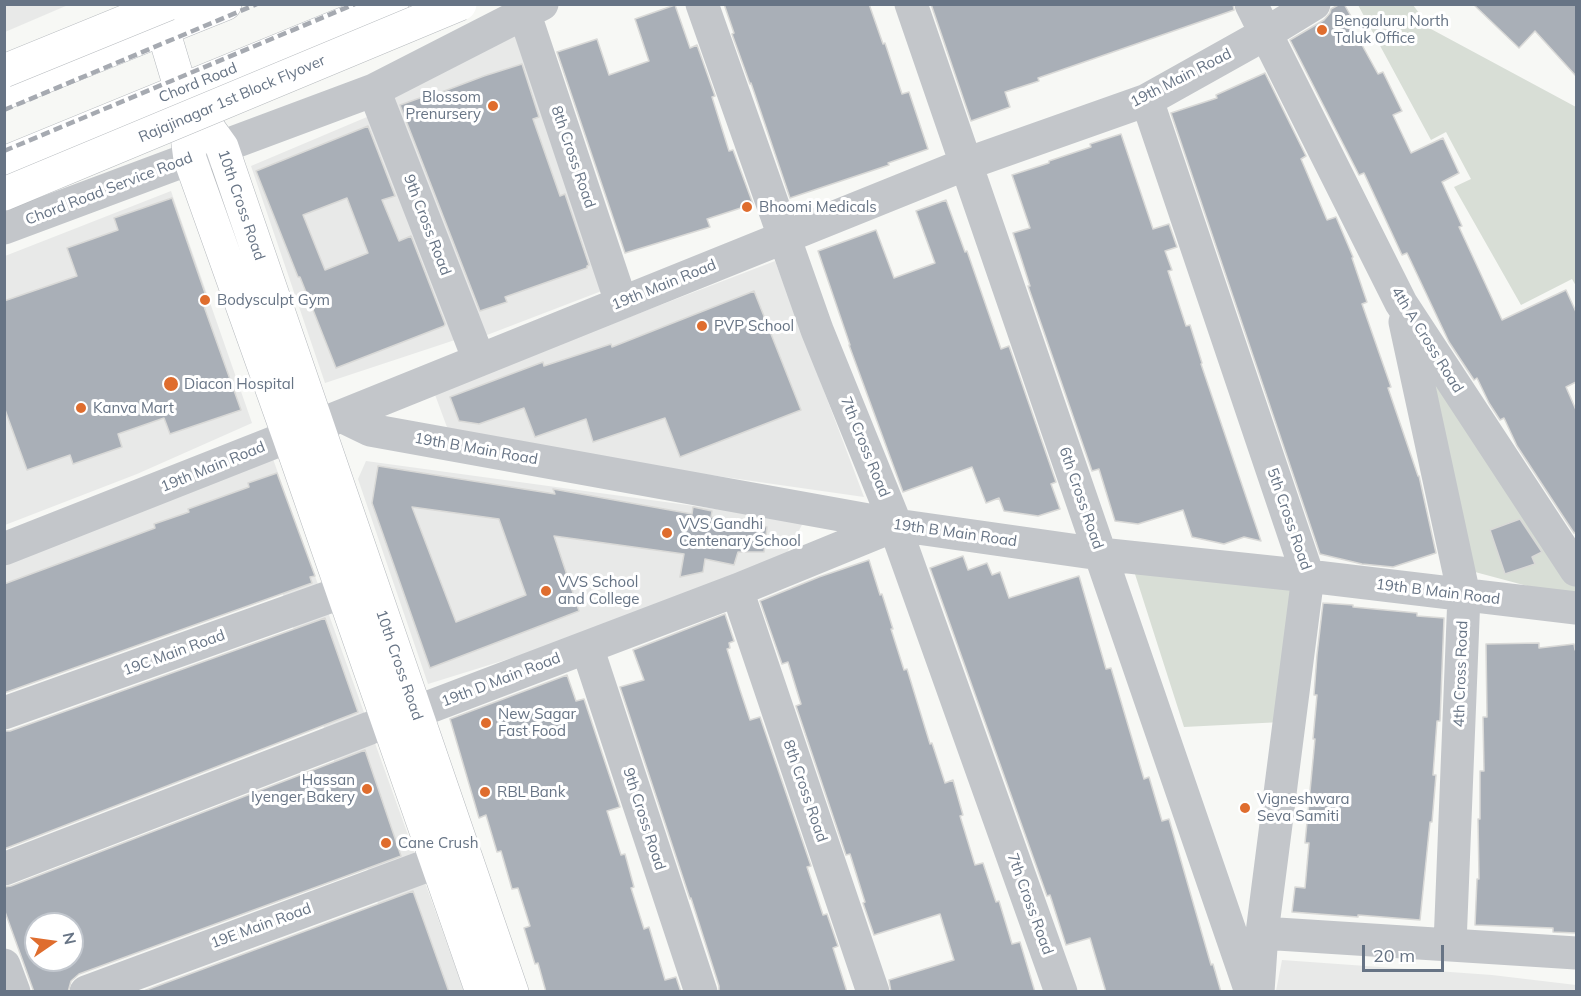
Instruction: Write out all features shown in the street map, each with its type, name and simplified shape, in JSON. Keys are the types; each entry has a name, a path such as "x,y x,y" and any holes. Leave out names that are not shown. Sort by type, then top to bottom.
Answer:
{"main road":[{"path":"4,72 162,13 225,4"},
{"name":"Chord Road","path":"4,163 392,4"},
{"name":"Rajajinagar 1st Block Flyover","path":"4,194 460,4"},
{"path":"162,13 181,90"},
{"path":"4,93 162,13"},
{"name":"10th Cross Road","path":"181,90 222,147 316,426 402,717 437,861 482,992"},
{"name":"10th Cross Road","path":"181,90 190,159 316,426 343,592 402,717 512,992"}],"street":[{"path":"4,56 130,4"},
{"name":"7th Cross Road","path":"702,4 818,330 896,525 1061,992"},
{"name":"6th Cross Road","path":"911,4 1251,992"},
{"name":"4th A Cross Road","path":"1251,4 1401,303 1576,570"},
{"name":"19th Main Road","path":"4,549 966,164 1147,100 1314,4"},
{"name":"Chord Road Service Road","path":"4,228 374,90 533,8"},
{"name":"8th Cross Road","path":"533,8 621,302"},
{"name":"9th Cross Road","path":"374,90 479,360"},
{"name":"5th Cross Road","path":"1147,100 1308,576 1262,933 1258,992"},
{"name":"4th Cross Road","path":"1401,303 1464,595 1450,944"},
{"name":"19th B Main Road","path":"316,426 370,430 896,525 1100,554 1576,608"},
{"name":"19th D Main Road","path":"4,869 737,590 896,525"},
{"name":"8th Cross Road","path":"737,590 873,992"},
{"name":"19C Main Road","path":"4,713 343,592"},
{"name":"9th Cross Road","path":"587,647 701,992"},
{"name":"19E Main Road","path":"86,992 437,861"},
{"path":"1262,933 1576,953"},
{"path":"4,965 14,992"}],"shaded area":[{"path":"5,4 68,4 68,5 5,32"},
{"path":"1358,5 1413,5 1431,29 1576,107 1576,286 1572,279 1521,305 1454,187 1471,179 1446,132 1431,140"},
{"path":"517,33 612,287 474,340 378,86"},
{"path":"374,114 461,338 325,383 251,166"},
{"path":"171,191 252,423 137,474 5,525 5,256"},
{"name":"PVP School","path":"775,261 864,497 451,438 434,392"},
{"path":"1420,341 1576,583 1576,599 1475,572"},
{"path":"273,459 464,991 405,991 265,537 5,640 5,562"},
{"name":"VVS School and College","path":"366,461 804,521 787,553 605,629 428,684 358,479"},
{"path":"1134,571 1291,584 1282,722 1184,727"},
{"path":"1282,960 1492,975 1576,985 1576,991 1276,991"}],"building":[{"path":"724,4 869,4 902,94 909,92 928,149 888,163 889,165 790,198 732,34 734,33"},
{"path":"931,4 1233,4 1234,10 1038,78 1039,81 1005,92 1010,107 971,121"},
{"path":"1344,4 1356,25 1352,27 1378,74 1383,72 1402,111 1393,115 1411,153 1443,138 1459,173 1442,182 1462,226 1459,227 1502,320 1566,290 1576,312 1576,382 1566,387 1576,410 1576,532 1574,533 1517,446 1504,418 1500,420 1477,378 1474,380 1449,342 1407,253 1402,255 1364,173 1359,175 1290,40 1324,20 1331,9"},
{"path":"1473,4 1576,4 1576,76 1535,31 1519,48"},
{"path":"675,5 690,48 697,45 715,96 712,97 729,151 733,150 753,204 707,219 710,227 625,253 557,52 597,39 609,75 649,61 635,19"},
{"path":"522,64 539,117 533,119 560,196 565,194 589,265 587,268 505,297 507,302 480,311 400,105"},
{"path":"1265,73 1306,156 1301,159 1327,220 1336,217 1353,257 1367,302 1362,304 1419,476 1436,553 1393,567 1362,564 1320,554 1171,113 1217,98 1216,95"},
{"path":"368,126 395,196 382,200 399,241 411,236 444,326 336,368 256,171","holes":["347,198 368,253 325,270 303,215"]},
{"path":"1121,134 1153,229 1169,224 1177,247 1165,251 1172,270 1168,271 1186,326 1190,325 1261,541 1244,537 1224,544 1192,537 1183,510 1138,524 1115,521 1099,469 1092,471 1028,286 1030,286 1013,233 1030,228 1012,175"},
{"path":"172,198 206,296 201,298 241,410 170,434 164,418 118,434 122,447 73,464 70,455 27,470 4,407 4,301 77,276 67,248 118,230 114,218"},
{"path":"946,200 965,252 967,251 1001,349 1009,346 1056,482 1051,484 1060,509 1038,516 1004,511 999,498 986,503 972,467 903,492 849,345 818,251 876,230 894,278 935,263 916,211"},
{"path":"754,291 801,410 680,457 665,418 593,442 586,419 535,437 524,408 479,424 459,421 450,397 543,362 544,366 611,344 612,347"},
{"path":"378,466 555,494 553,489 692,514 693,507 712,511 711,517 767,527 764,552 738,552 734,565 705,559 703,572 680,577 684,554 554,536 579,611 430,668 372,503","holes":["412,507 499,519 526,595 456,622"]},
{"path":"277,473 315,576 310,577 312,583 4,693 4,584 155,528 154,524 189,512 188,509 249,487 248,483"},
{"path":"1520,519 1542,552 1532,557 1535,564 1505,574 1490,530"},
{"path":"963,556 968,570 987,563 992,575 1000,572 1009,598 1079,576 1106,669 1111,668 1144,779 1149,777 1162,821 1169,819 1211,965 1213,964 1221,992 1106,992 1090,938 1066,945 1050,895 1047,896 930,568"},
{"path":"869,560 930,744 932,743 945,783 953,780 963,815 960,816 975,865 983,863 996,902 999,901 1012,944 1020,942 1035,992 891,992 889,980 954,960 940,914 874,935 850,854 846,855 796,706 801,704 788,662 782,664 760,601"},
{"path":"1323,603 1444,618 1440,721 1437,721 1433,775 1436,775 1420,920 1292,912 1295,887 1305,888 1309,843 1305,843 1315,739 1313,739 1317,695 1314,695"},
{"path":"725,614 734,641 729,643 730,648 727,649 740,690 750,720 760,717 811,866 807,867 823,915 827,914 838,946 833,948 847,992 719,992 691,898 620,687 644,680 633,650"},
{"path":"325,618 358,712 4,849 4,731 10,731"},
{"path":"1539,643 1539,648 1574,644 1576,649 1576,933 1553,932 1553,928 1475,925 1477,879 1479,879 1480,771 1484,771 1483,717 1487,717 1486,644"},
{"path":"567,675 576,701 584,699 620,807 607,811 621,855 625,854 634,887 631,888 644,929 649,927 665,980 676,977 681,992 546,992 538,963 535,964 524,928 530,926 518,888 512,889 501,851 497,852 486,815 479,818 450,719"},
{"path":"365,750 401,856 79,974 71,981 68,992 34,992 27,972 84,972 84,912 24,912 24,964 4,909 4,887"},
{"path":"413,891 449,992 141,992"}],"railway":[{"path":"4,110 257,4"},
{"path":"4,151 355,4"}],"place":[{"name":"Bengaluru North Taluk Office","path":"1322,30"},
{"name":"Blossom Prenursery","path":"493,106"},
{"name":"Bhoomi Medicals","path":"747,207"},
{"name":"Bodysculpt Gym","path":"205,300"},
{"name":"PVP School","path":"702,326"},
{"name":"Diacon Hospital","path":"171,384"},
{"name":"Kanva Mart","path":"81,408"},
{"name":"VVS Gandhi Centenary School","path":"667,533"},
{"name":"VVS School and College","path":"546,591"},
{"name":"New Sagar Fast Food","path":"486,723"},
{"name":"Hassan Iyenger Bakery","path":"367,789"},
{"name":"RBL Bank","path":"485,792"},
{"name":"Vigneshwara Seva Samiti","path":"1245,808"},
{"name":"Cane Crush","path":"386,843"}]}
